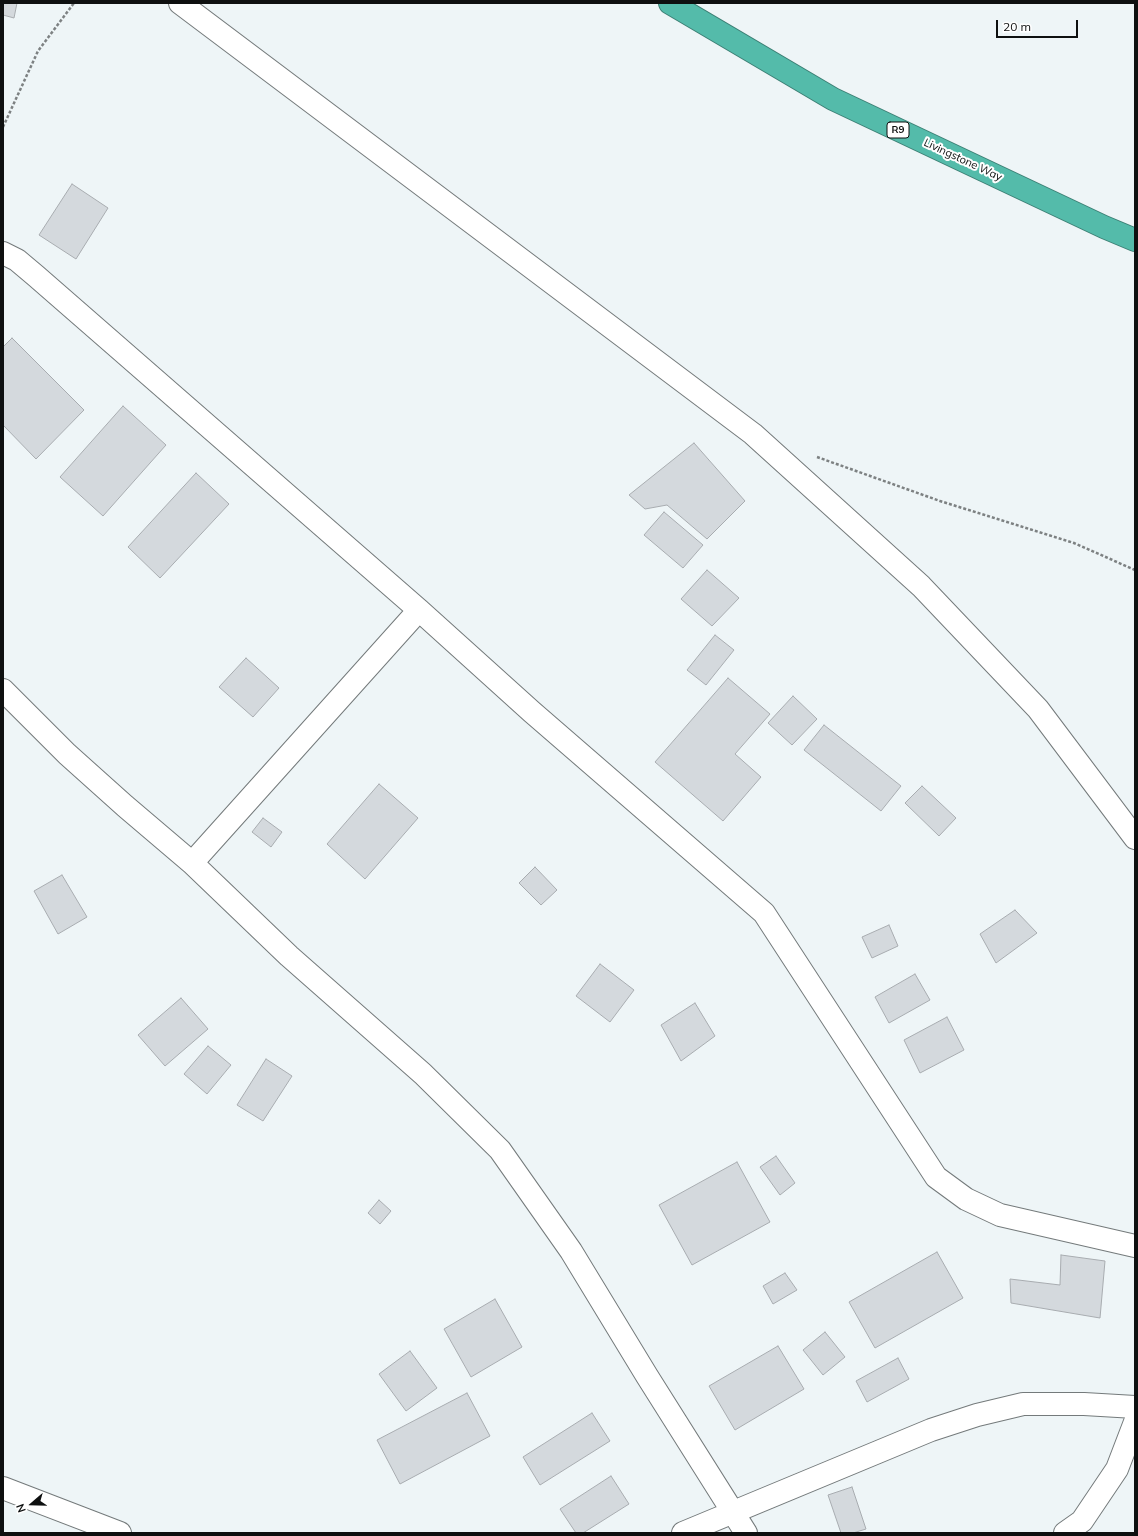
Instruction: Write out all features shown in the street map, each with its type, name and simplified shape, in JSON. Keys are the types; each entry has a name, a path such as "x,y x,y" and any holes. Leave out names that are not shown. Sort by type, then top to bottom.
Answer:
{"highway":[{"name":"Livingstone Way","path":"670,3 833,99 1104,227 1135,240"}],"street":[{"path":"180,3 753,434 921,586 1038,709 1135,838"},
{"path":"3,253 17,260 36,276 420,610 538,717 764,913 936,1177 966,1199 1000,1215 1135,1246"},
{"path":"192,863 420,610"},
{"path":"3,690 67,754 192,863 289,956 423,1074 500,1150 572,1251 647,1376 746,1533"},
{"path":"683,1533 931,1430 977,1414 1023,1404 1084,1404 1135,1407"},
{"path":"1065,1533 1082,1521 1117,1469 1135,1422"},
{"path":"3,1488 120,1533"}],"path":[{"path":"3,127 38,51 74,3"},
{"path":"813,455 940,501 1074,543 1135,570"}],"building":[{"path":"3,3 17,3 14,18 3,15"},
{"path":"72,184 108,208 76,259 39,235"},
{"path":"12,338 84,410 36,459 3,425 3,347"},
{"path":"123,406 166,445 103,516 60,477"},
{"path":"694,443 745,501 707,539 667,505 645,509 629,495"},
{"path":"196,473 229,504 160,578 128,547"},
{"path":"664,512 703,545 683,568 644,535"},
{"path":"707,570 739,598 712,626 681,599"},
{"path":"715,635 734,650 706,685 687,670"},
{"path":"246,658 279,688 253,717 219,687"},
{"path":"728,678 770,714 735,754 761,777 723,821 655,762"},
{"path":"793,696 817,719 792,745 768,723"},
{"path":"824,725 901,786 881,811 804,750"},
{"path":"379,784 418,818 365,879 327,844"},
{"path":"922,786 956,818 939,836 905,803"},
{"path":"263,818 282,832 271,847 252,832"},
{"path":"535,867 557,890 541,905 519,883"},
{"path":"62,875 87,917 58,934 34,891"},
{"path":"1015,910 1037,933 996,963 980,934"},
{"path":"889,925 898,946 872,958 862,937"},
{"path":"600,964 634,990 610,1022 576,996"},
{"path":"915,974 930,1000 889,1023 875,997"},
{"path":"181,998 208,1029 165,1066 138,1035"},
{"path":"695,1003 715,1036 681,1061 661,1025"},
{"path":"947,1017 964,1050 920,1073 904,1040"},
{"path":"208,1046 231,1065 207,1094 184,1074"},
{"path":"266,1059 292,1076 263,1121 237,1105"},
{"path":"776,1156 795,1183 780,1195 760,1167"},
{"path":"737,1162 770,1222 692,1265 659,1205"},
{"path":"379,1200 391,1211 380,1224 368,1213"},
{"path":"937,1252 963,1298 875,1348 849,1302"},
{"path":"1061,1255 1105,1261 1100,1318 1011,1303 1010,1279 1060,1285"},
{"path":"785,1273 797,1290 773,1304 763,1286"},
{"path":"495,1299 522,1347 471,1377 444,1329"},
{"path":"825,1332 845,1357 823,1375 803,1350"},
{"path":"778,1346 804,1389 735,1430 709,1386"},
{"path":"410,1351 437,1388 406,1411 379,1374"},
{"path":"898,1358 909,1379 867,1402 856,1381"},
{"path":"467,1393 490,1436 400,1484 377,1440"},
{"path":"592,1413 610,1441 540,1485 523,1457"},
{"path":"611,1476 629,1504 583,1533 576,1533 560,1509"},
{"path":"852,1487 866,1529 853,1533 841,1533 828,1495"}]}
